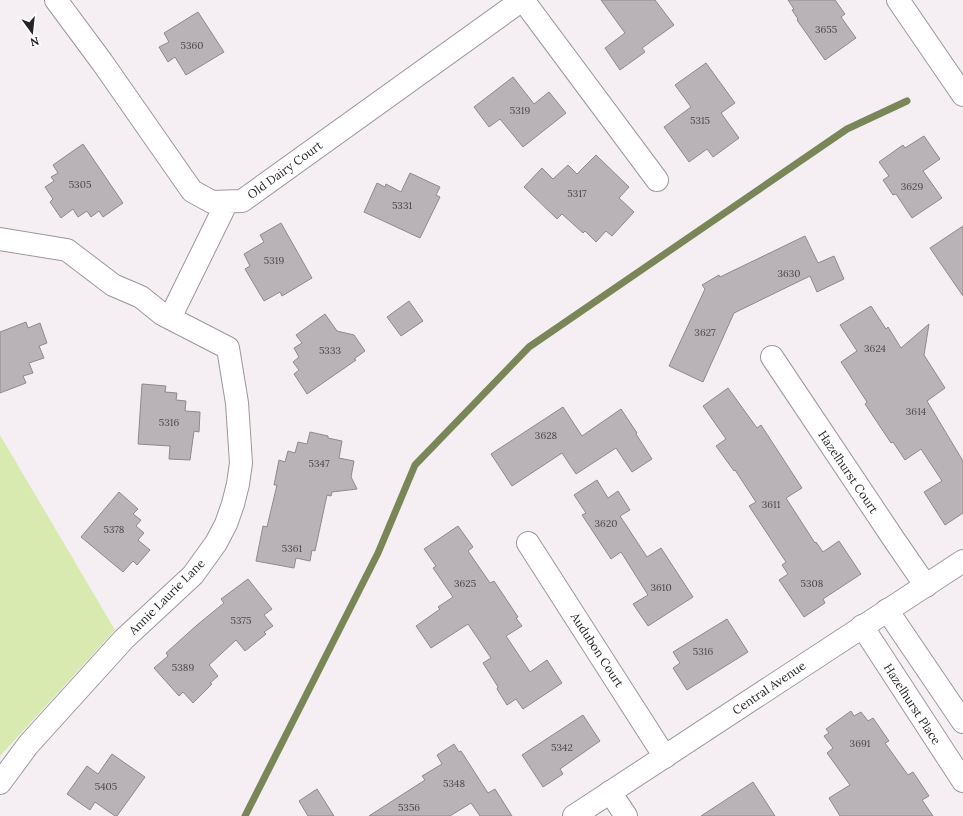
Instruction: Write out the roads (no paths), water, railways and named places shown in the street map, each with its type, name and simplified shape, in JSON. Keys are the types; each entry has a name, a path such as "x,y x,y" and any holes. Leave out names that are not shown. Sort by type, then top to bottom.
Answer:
{"street":[{"name":"Old Dairy Court","path":"56,0 102,62 192,191 212,202 242,201 522,0"},
{"path":"522,0 657,180"},
{"path":"898,0 963,95"},
{"path":"0,239 67,250 113,285 141,297 162,314 170,318 226,202"},
{"name":"Annie Laurie Lane","path":"0,783 28,745 124,639 193,575 216,543 226,524 238,484 241,463 237,403 228,348 170,318"},
{"name":"Hazelhurst Court","path":"772,357 926,586"},
{"name":"Audubon Court","path":"528,543 665,757"},
{"name":"Central Avenue","path":"574,816 963,561"},
{"path":"887,610 963,722"},
{"name":"Hazelhurst Place","path":"862,626 963,781"},
{"path":"610,792 626,816"}],"waterway":[{"path":"245,816 378,553 415,465 529,347 847,129 907,101"}]}
